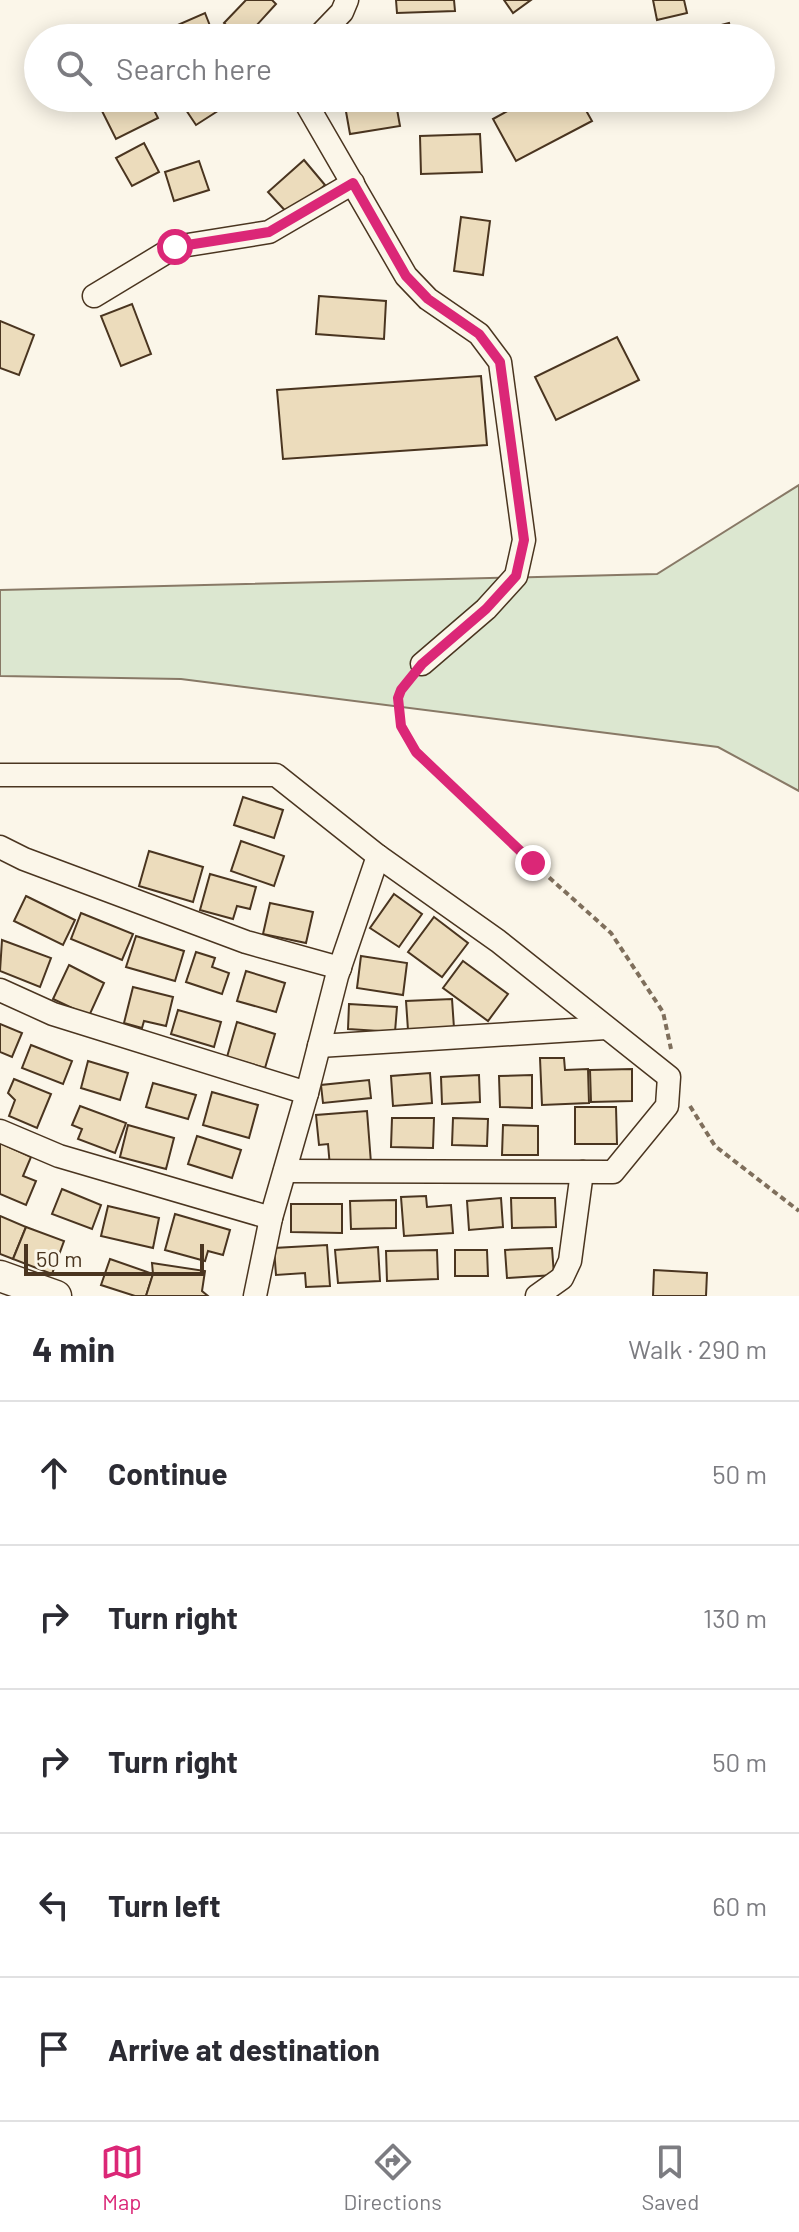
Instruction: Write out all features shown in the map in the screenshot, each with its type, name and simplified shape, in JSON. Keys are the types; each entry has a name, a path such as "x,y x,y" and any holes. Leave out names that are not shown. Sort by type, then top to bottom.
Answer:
{"main road":[{"path":"0,1276 56,1296"}],"street":[{"path":"330,24 342,12 347,0"},
{"path":"310,112 406,276 428,299 479,334 500,362 524,540 516,576 486,609 422,664"},
{"path":"94,296 175,247 269,232 353,183"},
{"path":"0,775 276,775 378,856 498,941 669,1077 667,1106 613,1172 285,1171"},
{"path":"0,847 24,859 246,942 340,968"},
{"path":"255,1296 271,1218 340,968 378,856"},
{"path":"0,990 53,1014 307,1093"},
{"path":"319,1046 606,1028"},
{"path":"0,1131 59,1156 271,1218"},
{"path":"537,1296 562,1278 570,1261 582,1172"}],"path":[{"path":"422,664 398,698 401,726 416,752 611,933 663,1012 672,1052"},
{"path":"688,1100 692,1112 715,1146 799,1211"}],"green space":[{"path":"799,485 799,791 718,747 181,679 0,676 0,590 657,574"}],"building":[{"path":"246,0 272,0 276,4 258,24 224,23"},
{"path":"396,0 454,0 455,11 397,13"},
{"path":"504,0 531,0 513,13"},
{"path":"653,0 684,0 687,13 657,20"},
{"path":"205,13 209,24 180,24"},
{"path":"102,112 155,112 158,118 116,139"},
{"path":"187,112 216,112 196,125"},
{"path":"346,112 398,112 400,126 350,134"},
{"path":"506,112 587,112 592,121 516,161 493,119"},
{"path":"480,134 482,172 421,174 420,136"},
{"path":"144,143 159,172 132,186 116,158"},
{"path":"304,160 325,185 290,216 268,192"},
{"path":"199,161 209,190 174,201 165,172"},
{"path":"461,217 490,221 483,275 454,271"},
{"path":"319,296 386,301 384,339 316,334"},
{"path":"132,304 151,354 121,366 101,316"},
{"path":"0,321 34,335 19,375 0,368"},
{"path":"617,337 639,380 556,420 535,377"},
{"path":"481,376 487,445 283,459 277,390"},
{"path":"243,797 283,810 274,838 234,825"},
{"path":"241,841 284,856 274,886 231,871"},
{"path":"149,851 203,867 193,902 139,886"},
{"path":"210,874 256,887 250,909 237,906 233,919 200,910"},
{"path":"394,894 422,914 399,947 370,928"},
{"path":"26,896 75,920 63,945 14,921"},
{"path":"270,903 313,912 306,943 263,934"},
{"path":"81,913 133,934 122,960 71,939"},
{"path":"434,917 468,943 442,977 408,952"},
{"path":"136,936 184,951 175,981 126,967"},
{"path":"2,940 51,958 40,987 0,971"},
{"path":"196,952 215,958 212,967 229,973 222,994 186,982"},
{"path":"361,956 407,963 403,995 357,988"},
{"path":"463,961 508,994 488,1021 443,988"},
{"path":"69,965 104,983 89,1016 53,999"},
{"path":"246,971 285,983 276,1012 237,1001"},
{"path":"133,987 173,997 166,1026 144,1021 142,1028 124,1023"},
{"path":"452,999 454,1028 408,1030 406,1001"},
{"path":"349,1004 397,1007 395,1032 348,1029"},
{"path":"178,1010 221,1022 214,1047 171,1034"},
{"path":"237,1022 275,1034 265,1068 227,1057"},
{"path":"0,1024 22,1033 12,1057 0,1052"},
{"path":"31,1045 72,1061 63,1084 22,1068"},
{"path":"540,1058 564,1058 565,1070 588,1069 589,1103 542,1105"},
{"path":"88,1061 128,1073 120,1100 81,1088"},
{"path":"632,1069 632,1101 591,1102 590,1070"},
{"path":"430,1073 432,1103 393,1106 391,1076"},
{"path":"479,1075 480,1102 442,1104 441,1077"},
{"path":"532,1075 532,1108 500,1107 499,1076"},
{"path":"14,1079 51,1094 37,1128 9,1116 15,1100 8,1093"},
{"path":"369,1080 371,1098 323,1103 321,1085"},
{"path":"153,1083 196,1095 188,1119 146,1107"},
{"path":"212,1092 258,1105 249,1138 203,1125"},
{"path":"80,1106 126,1123 115,1153 78,1139 82,1129 72,1125"},
{"path":"575,1107 616,1107 617,1144 575,1144"},
{"path":"367,1111 371,1163 330,1167 328,1144 319,1145 316,1115"},
{"path":"392,1118 434,1118 433,1148 391,1147"},
{"path":"453,1118 488,1119 487,1146 452,1145"},
{"path":"128,1125 174,1138 166,1169 120,1157"},
{"path":"503,1125 538,1126 538,1155 502,1155"},
{"path":"197,1136 241,1150 232,1178 188,1164"},
{"path":"0,1143 31,1157 23,1176 36,1181 26,1205 0,1194"},
{"path":"62,1189 101,1205 92,1229 52,1214"},
{"path":"426,1196 427,1207 451,1205 453,1233 404,1236 401,1197"},
{"path":"501,1198 503,1227 469,1230 467,1201"},
{"path":"511,1198 555,1198 556,1227 512,1228"},
{"path":"396,1200 396,1228 351,1229 350,1201"},
{"path":"291,1204 342,1204 342,1233 291,1232"},
{"path":"108,1206 159,1218 153,1248 101,1236"},
{"path":"175,1214 230,1230 223,1255 208,1251 205,1261 165,1250"},
{"path":"0,1216 26,1227 13,1259 0,1254"},
{"path":"26,1227 64,1241 52,1274 13,1259"},
{"path":"327,1245 330,1286 306,1287 305,1273 276,1275 274,1248"},
{"path":"378,1247 380,1281 338,1283 335,1250"},
{"path":"552,1248 554,1275 507,1278 505,1250"},
{"path":"437,1250 438,1279 387,1281 386,1251"},
{"path":"455,1250 487,1250 488,1276 455,1276"},
{"path":"110,1259 153,1274 146,1296 135,1296 101,1285"},
{"path":"152,1263 205,1271 202,1291 208,1296 146,1296 153,1274"},
{"path":"654,1270 707,1273 706,1296 653,1296"}],"route":[{"path":"175,247 269,232 353,183 406,276 428,299 479,334 500,362 524,540 516,576 486,609 422,664 398,698 401,726 416,752 533,863"}]}
